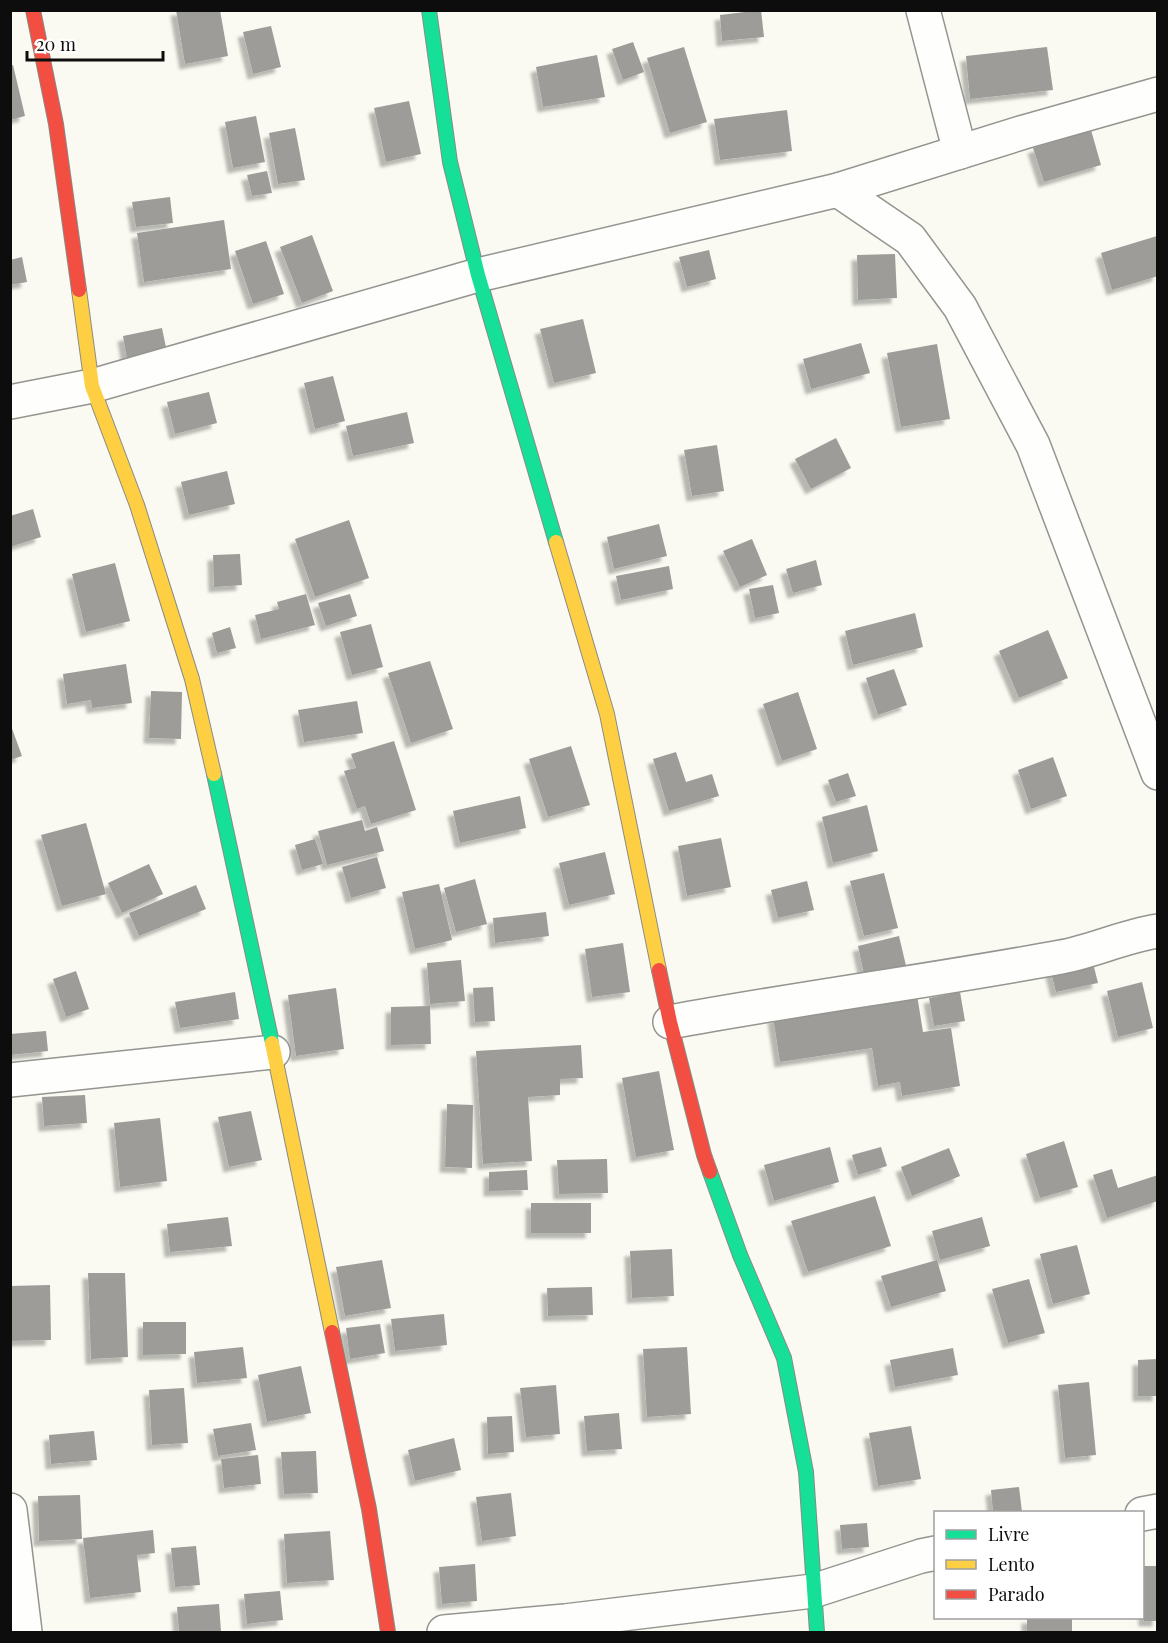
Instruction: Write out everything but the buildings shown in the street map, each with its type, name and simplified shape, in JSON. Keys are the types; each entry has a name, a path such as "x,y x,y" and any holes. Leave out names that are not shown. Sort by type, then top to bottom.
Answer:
{"street":[{"path":"33,10 56,124 92,386 137,505 192,679 233,855 369,1509 388,1632"},
{"path":"429,10 450,162 478,275 607,714 670,1022 704,1155 740,1255 784,1358 806,1472 817,1632"},
{"path":"923,10 960,152"},
{"path":"10,402 92,386 478,275 838,190 1158,94"},
{"path":"838,190 910,239 960,307 1034,445 1158,773"},
{"path":"670,1022 788,1000 1064,956 1143,933 1158,931"},
{"path":"10,1080 273,1052"},
{"path":"10,1510 25,1632"},
{"path":"444,1632 565,1621 813,1591 934,1553"}],"traffic: fast":[{"path":"429,10 450,162 478,275 556,542"},
{"path":"214,774 272,1043"},
{"path":"710,1172 740,1255 784,1358 806,1472 817,1632"}],"traffic: slow":[{"path":"79,290 92,386 137,505 192,679 214,774"},
{"path":"556,542 607,714 659,970"},
{"path":"272,1043 332,1332"}],"traffic: jam":[{"path":"33,10 56,124 79,290"},
{"path":"659,970 670,1022 710,1172"},
{"path":"332,1332 369,1509 388,1632"}]}
